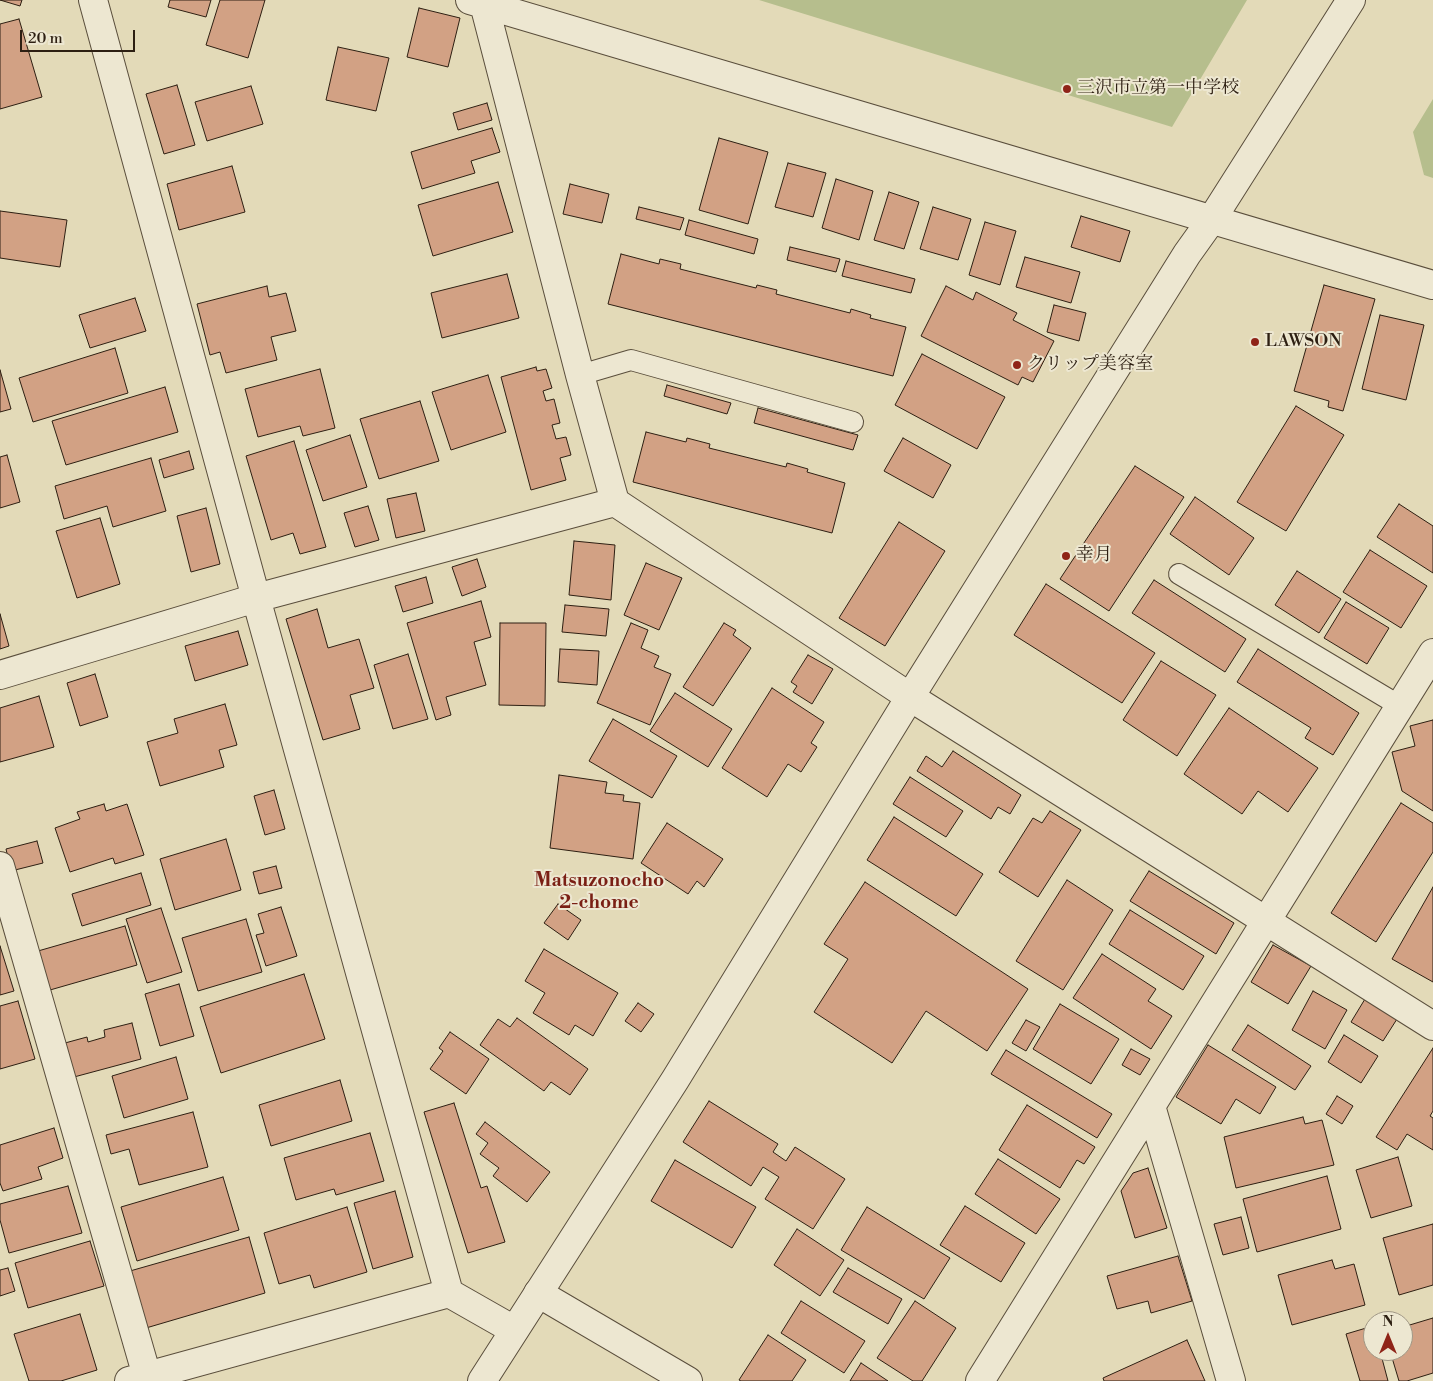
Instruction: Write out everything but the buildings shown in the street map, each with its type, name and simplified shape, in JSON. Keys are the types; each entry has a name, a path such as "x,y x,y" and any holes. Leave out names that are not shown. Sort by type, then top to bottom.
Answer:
{"street":[{"path":"93,0 448,1293"},
{"path":"482,1381 675,1080 910,697 1182,262 1212,219 1350,0"},
{"path":"477,2 1433,285"},
{"path":"477,2 615,502 910,697 1433,1026"},
{"path":"0,675 256,598 615,502"},
{"path":"980,1381 1433,653"},
{"path":"0,866 138,1378 448,1293 514,1330"},
{"path":"1151,1106 1231,1381"},
{"path":"538,1293 688,1381"}],"lane":[{"path":"580,375 632,360 853,422"},
{"path":"1179,574 1400,706"}],"green space":[{"path":"759,0 1247,0 1172,127"},
{"path":"1433,99 1433,178 1424,175 1413,132"}],"place":[{"name":"三沢市立第一中学校","path":"1067,89"},
{"name":"LAWSON","path":"1255,342"},
{"name":"クリップ美容室","path":"1017,365"},
{"name":"幸月","path":"1066,556"}],"district":[{"name":"Matsuzonocho 2-chome","path":"599,892"}]}
